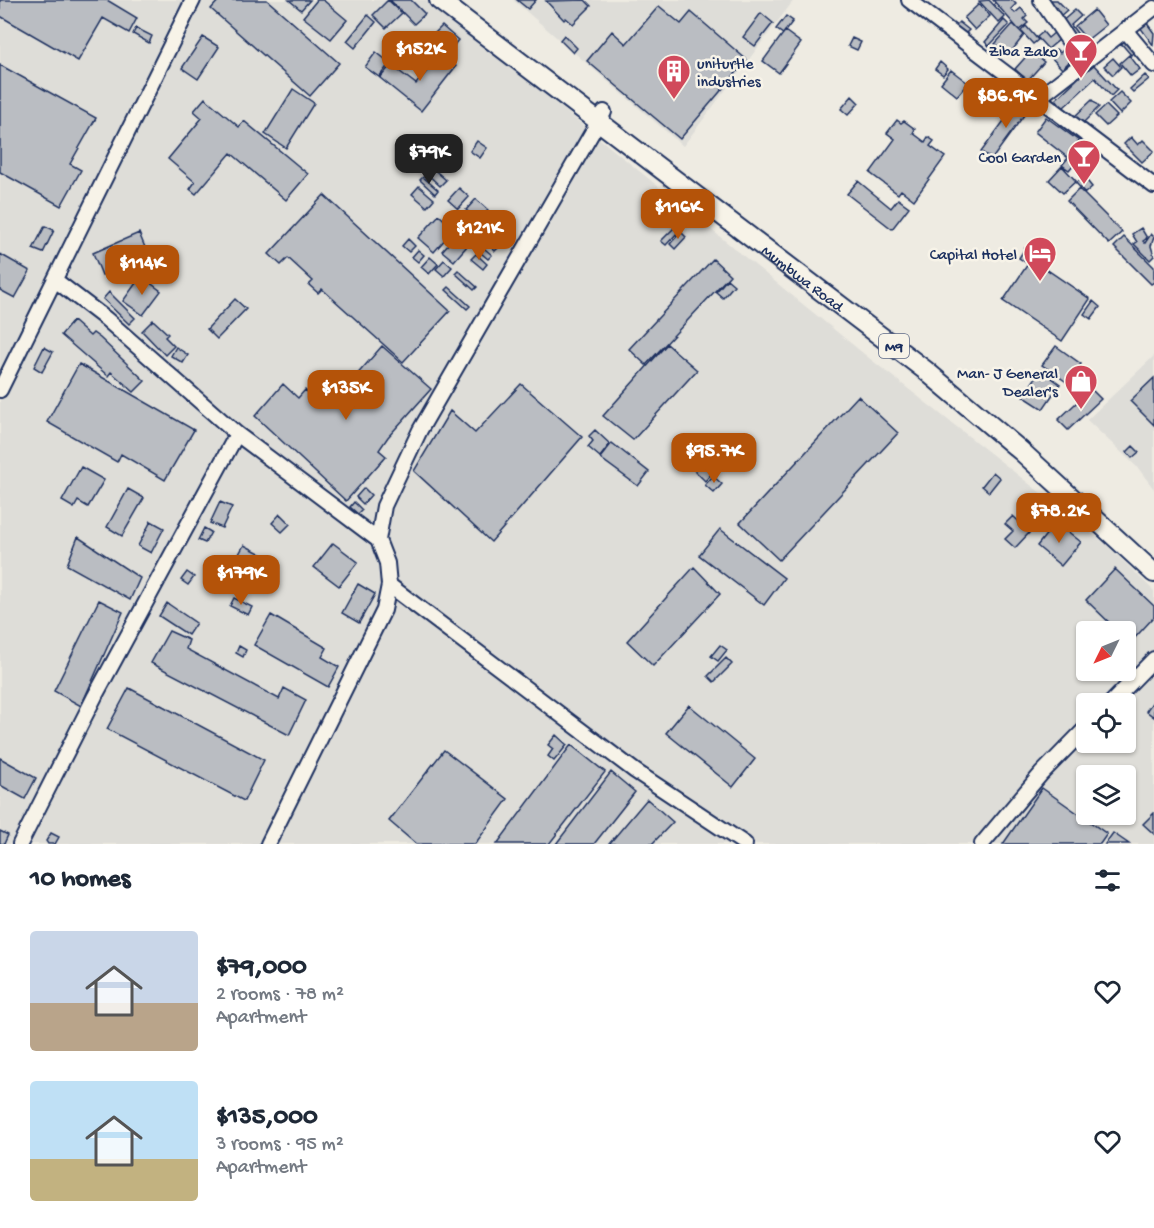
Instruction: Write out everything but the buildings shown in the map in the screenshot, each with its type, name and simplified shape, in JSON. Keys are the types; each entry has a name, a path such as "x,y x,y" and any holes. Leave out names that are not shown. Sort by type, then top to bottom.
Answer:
{"main road":[{"name":"Mumbwa Road","path":"439,0 978,398 1154,559"},
{"name":"Mumbwa Road","path":"459,0 600,117 925,370 1027,457 1154,573"}],"street":[{"path":"0,390 193,0"},
{"path":"909,0 1154,186"},
{"path":"1041,0 1083,62"},
{"path":"1037,99 1154,8"},
{"path":"1125,30 1154,65"},
{"path":"268,844 384,610 389,585 387,563 378,540 384,506 420,430 600,117"},
{"path":"55,280 106,319 237,434 378,540"},
{"path":"20,844 95,696 237,434"},
{"path":"389,585 635,771 745,844"},
{"path":"1121,693 1154,659"},
{"path":"982,844 1041,774 1076,738"}],"shaded area":[{"path":"0,0 429,0 869,358 1107,545 1154,591 1154,844 0,844"},
{"name":"uniturtle industries","path":"513,0 794,0 683,146"},
{"path":"1154,356 1154,489 1138,468 1087,420"}],"place":[{"name":"Ziba Zako","path":"1081,79"},
{"name":"uniturtle industries","path":"674,100"},
{"name":"Cool Garden","path":"1084,185"},
{"name":"Capital Hotel","path":"1040,282"},
{"name":"Man- J General Dealer's","path":"1081,410"}]}
